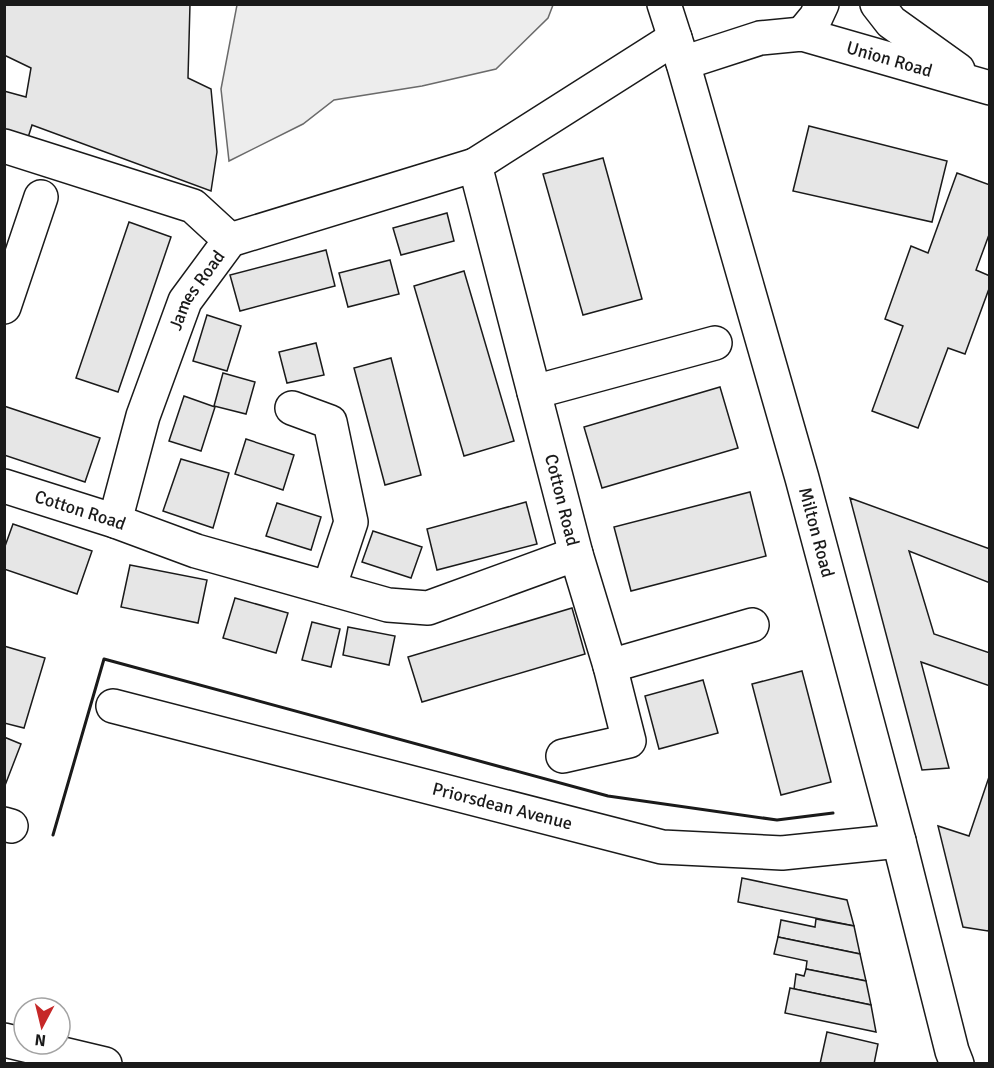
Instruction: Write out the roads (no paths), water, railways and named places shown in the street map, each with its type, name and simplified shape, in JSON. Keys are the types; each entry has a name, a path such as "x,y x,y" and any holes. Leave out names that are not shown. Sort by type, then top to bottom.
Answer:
{"street":[{"name":"Milton Road","path":"664,4 800,468 957,1064"},
{"path":"802,34 816,17 822,4"},
{"name":"Union Road","path":"877,4 891,22 984,86"},
{"name":"Union Road","path":"679,50 802,34 984,86"},
{"path":"476,165 527,134 679,50"},
{"path":"4,147 193,206 230,240"},
{"name":"James Road","path":"116,521 143,416 185,301 230,240 476,165"},
{"name":"Cotton Road","path":"4,486 116,521 196,551 388,605 428,608 576,554 476,165"},
{"path":"4,308 41,197"},
{"path":"534,392 715,343"},
{"path":"292,408 330,422 351,522 329,588"},
{"path":"562,756 629,741 610,666 576,554"},
{"path":"610,666 752,625"},
{"name":"Priorsdean Avenue","path":"113,706 662,847 782,853 899,841"},
{"path":"4,1040 105,1064"}]}
